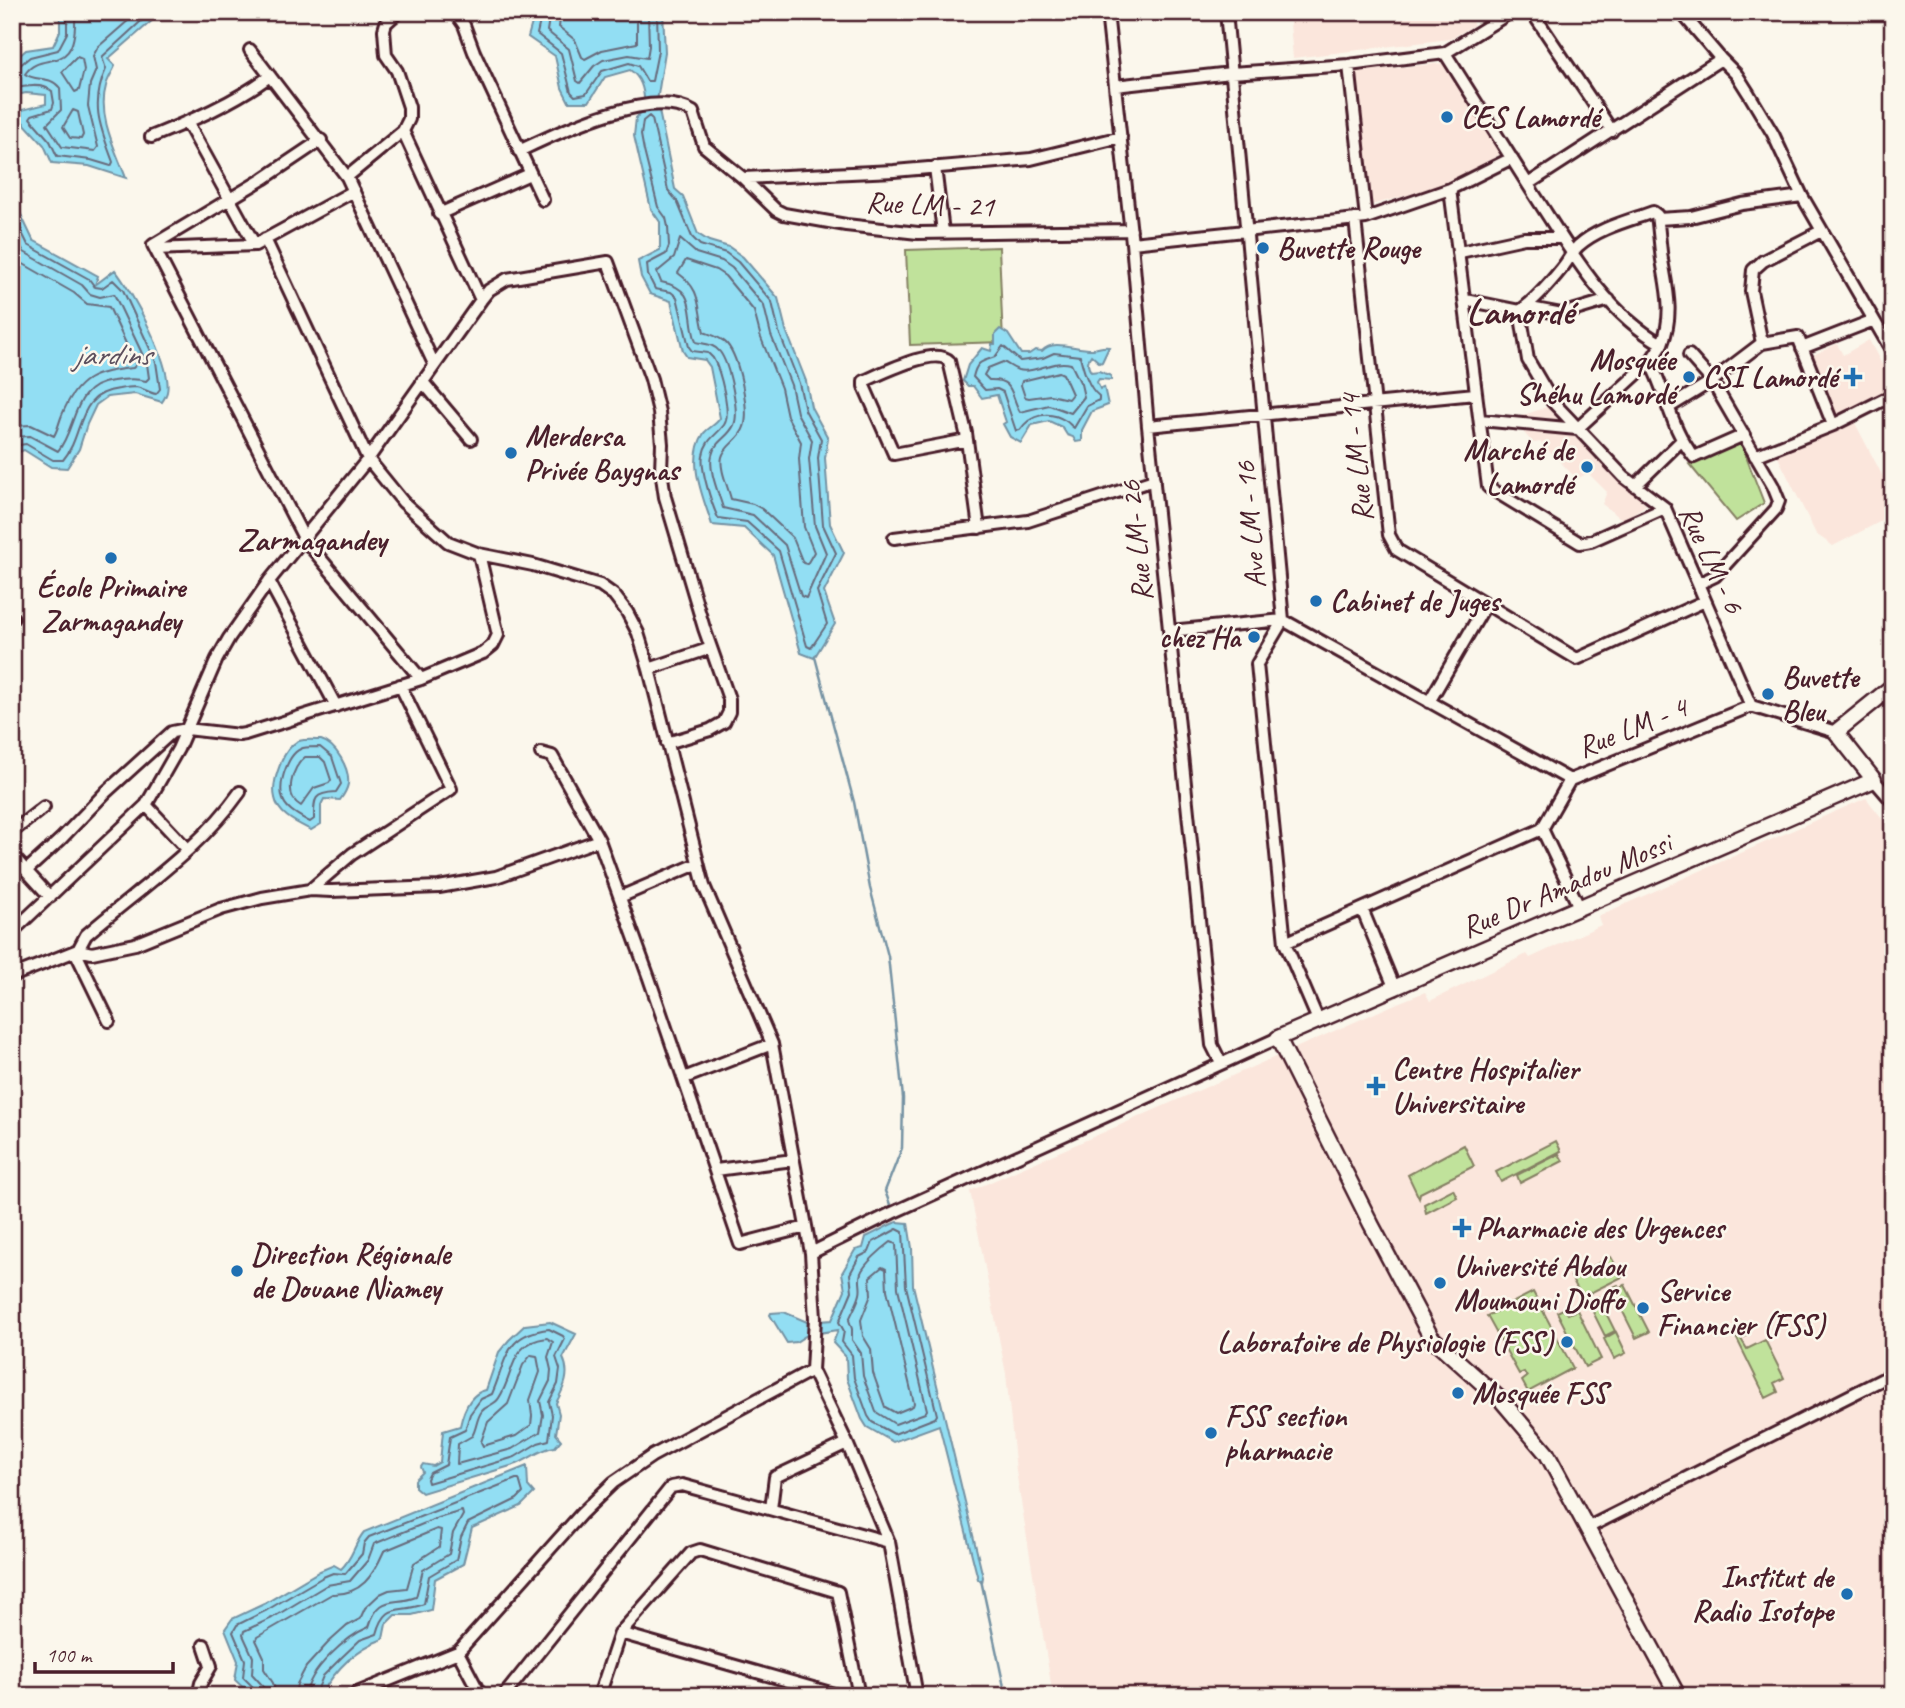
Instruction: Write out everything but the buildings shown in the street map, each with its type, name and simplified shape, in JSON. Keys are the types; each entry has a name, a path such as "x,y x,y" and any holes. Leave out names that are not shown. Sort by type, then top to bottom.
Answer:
{"street":[{"path":"348,177 403,131 409,119 409,107 397,71 386,55 384,30 388,20 398,12"},
{"path":"455,12 464,25 542,200"},
{"name":"Rue LM- 26","path":"1107,12 1212,1045 1221,1063"},
{"name":"Ave LM - 16","path":"1226,12 1283,620 1257,664 1285,943 1318,1020"},
{"path":"1115,86 1231,73 1349,65 1445,53 1511,12"},
{"path":"1532,12 1612,131"},
{"path":"1681,12 1737,75 1756,104 1821,231 1893,353"},
{"path":"250,50 348,177 435,364"},
{"path":"1445,53 1573,253 1609,300 1640,331 1662,344"},
{"path":"1528,184 1721,60"},
{"name":"Rue LM - 14","path":"1349,65 1375,404 1389,535 1394,547 1577,659 1705,601"},
{"path":"151,137 246,94 270,76"},
{"name":"Rue LM - 21","path":"519,150 583,122 644,106 677,105 693,112 704,146 776,210 784,214 881,229 943,232 1131,230"},
{"path":"187,122 229,198 260,242 368,460 402,502 448,542 480,554 533,565 600,585 614,595 638,633 704,886 772,1044 811,1253 815,1318 812,1370 847,1443 889,1542 917,1696"},
{"path":"403,131 481,300"},
{"path":"743,178 1031,159 1121,137"},
{"path":"321,140 153,245 305,540 421,679"},
{"path":"1132,243 1361,218 1450,189 1511,158"},
{"path":"935,167 943,232"},
{"path":"439,214 530,174"},
{"path":"1450,189 1488,487 1580,543 1591,541 1665,508"},
{"path":"155,249 260,242 354,191"},
{"path":"1658,219 1691,217 1742,204 1802,196"},
{"path":"1480,420 1577,429 1650,362 1662,344 1669,317 1669,294 1658,219 1654,212 1613,226 1581,244 1522,309"},
{"path":"1762,344 1751,291 1753,270 1763,261 1821,231"},
{"path":"1460,252 1524,238 1562,238"},
{"path":"12,932 146,804 178,748 217,659 269,581 368,460 481,300 489,290 507,279 608,262 652,379 659,412 665,497 729,699 728,718 724,722 710,730 667,743"},
{"path":"1466,300 1562,314 1609,300"},
{"name":"Rue LM - 6","path":"1522,309 1528,360 1552,401 1635,486 1665,508 1751,706"},
{"path":"1802,348 1874,320"},
{"path":"1668,408 1712,381 1762,344 1798,337 1833,425"},
{"path":"1689,355 1712,381 1773,486 1779,505 1715,576 1698,584"},
{"path":"967,440 894,454 864,381 916,359 945,356 950,365 967,440 979,528"},
{"path":"1650,362 1659,379 1681,442 1694,457 1744,435"},
{"path":"422,382 471,439"},
{"path":"1148,426 1475,394"},
{"path":"1755,456 1833,425 1893,395"},
{"path":"1635,486 1681,442"},
{"path":"894,538 1040,519 1154,480"},
{"path":"27,870 172,732 187,729 242,735 421,679 490,649 498,635 480,554"},
{"path":"269,581 336,706"},
{"path":"1429,702 1486,604"},
{"path":"1170,631 1283,620"},
{"name":"Rue LM - 4","path":"1283,620 1570,780 1751,706"},
{"path":"649,669 711,648"},
{"path":"310,890 352,854 452,789 400,685"},
{"path":"1836,732 1893,686"},
{"path":"1751,706 1836,732 1893,802"},
{"path":"541,752 552,757 599,840 740,1244 806,1227"},
{"path":"1285,943 1542,829 1570,780"},
{"name":"Rue Dr Amadou Mossi","path":"1278,1038 1874,780"},
{"path":"109,1021 77,950 82,939 173,865 214,825 240,792"},
{"path":"146,804 188,850"},
{"path":"12,832 44,807"},
{"path":"1542,829 1579,907"},
{"path":"12,976 77,950 92,953 135,944 245,901 310,890 439,887 496,877 599,840"},
{"path":"12,855 50,897"},
{"path":"620,897 697,864"},
{"path":"1362,909 1395,989"},
{"path":"811,1253 896,1211 1278,1038 1371,1224 1432,1337 1485,1384 1547,1454 1674,1695"},
{"path":"684,1078 772,1044"},
{"path":"716,1170 793,1160"},
{"path":"350,1696 457,1652 581,1514 614,1482 652,1456 812,1370"},
{"path":"1587,1528 1893,1374"},
{"path":"771,1509 775,1477 847,1443"},
{"path":"506,1696 671,1487 682,1485 889,1542"},
{"path":"599,1696 620,1633 691,1553 700,1550 838,1592 859,1696"},
{"path":"620,1633 841,1696"},
{"path":"198,1696 201,1683 211,1666 204,1645"},
{"path":"457,1652 481,1696"}],"shaded area":[{"path":"1289,12 1465,12 1474,25 1450,39 1293,58"},
{"path":"1445,63 1500,154 1454,183 1367,206 1351,72"},
{"name":"CSI Lamordé","path":"1869,340 1893,389 1837,419 1809,357 1837,344 1843,355"},
{"name":"Marché de Lamordé","path":"1549,406 1646,505 1623,520 1602,504 1607,492 1588,473 1577,479 1540,442 1533,443 1519,427 1516,418"},
{"path":"1855,423 1893,496 1893,515 1833,546 1816,534 1777,455"},
{"name":"Université Abdou Moumouni Dioffo","path":"1866,798 1893,832 1893,1696 1053,1696 1016,1471 1006,1374 970,1191 1400,1002 1425,992 1430,1001 1527,954 1530,958 1601,925 1598,916"}],"green space":[{"path":"999,247 1003,342 910,345 906,250"},
{"path":"1740,441 1764,503 1736,521 1689,464"},
{"path":"1556,1141 1561,1151 1501,1182 1496,1172"},
{"path":"1464,1145 1474,1166 1420,1193 1419,1198 1408,1175"},
{"path":"1559,1154 1563,1161 1520,1183 1517,1175"},
{"path":"1453,1189 1457,1197 1426,1213 1424,1204"},
{"path":"1611,1257 1622,1277 1582,1297 1571,1277"},
{"path":"1618,1285 1620,1288 1625,1285 1649,1332 1636,1338 1611,1288"},
{"path":"1533,1292 1573,1368 1528,1392 1522,1381 1527,1377 1524,1372 1519,1374 1487,1316"},
{"path":"1598,1297 1615,1331 1605,1336 1588,1302"},
{"path":"1565,1308 1568,1314 1577,1310 1601,1359 1585,1367 1557,1312"},
{"path":"1616,1332 1626,1353 1614,1359 1604,1339"},
{"path":"1745,1333 1746,1336 1741,1339 1747,1349 1765,1340 1784,1378 1774,1383 1778,1392 1766,1398 1736,1337"}],"water":[{"path":"60,12 162,12 108,59 115,66 107,84 104,109 109,133 126,178 89,166 52,163 44,145 21,120 22,110 46,104 46,95 26,93 12,96 12,62 26,50 53,46 60,31"},
{"path":"535,12 663,12 665,52 657,101 675,189 683,196 698,234 709,241 729,247 743,257 778,298 786,330 806,381 811,407 828,438 825,458 830,524 844,553 824,592 835,624 814,658 801,653 773,555 744,528 712,525 701,491 696,455 704,433 720,418 710,367 705,360 687,357 683,351 671,301 650,294 641,277 638,261 660,250 660,222 651,209 634,136 636,118 644,109 640,83 630,70 605,77 589,102 569,102 562,88 555,56 528,37"},
{"name":"jardins","path":"12,196 33,240 98,276 95,285 115,270 150,329 164,365 167,392 162,402 135,394 107,397 96,405 79,449 67,468 51,467 24,450 12,452"},
{"path":"1000,329 1008,334 1021,354 1042,351 1053,345 1086,349 1109,347 1102,362 1091,355 1089,359 1091,372 1099,371 1111,376 1111,380 1099,379 1097,382 1100,389 1104,387 1108,405 1092,411 1082,430 1082,441 1076,442 1062,427 1049,421 1032,425 1021,443 1010,437 1003,424 1006,422 997,395 982,398 973,386 968,386 963,381 968,365 982,348 991,351 992,344 995,344 995,334"},
{"path":"301,740 321,740 332,746 341,758 347,771 348,784 340,800 324,799 321,805 321,824 311,830 289,818 280,809 274,791 280,766 288,750"},
{"path":"897,1222 908,1223 913,1285 983,1577 982,1583 978,1579 939,1425 893,1442 867,1427 847,1379 846,1357 833,1343 838,1330 807,1335 796,1342 787,1343 770,1315 784,1312 807,1322 832,1320 845,1290 842,1273 855,1250 863,1248 866,1237"},
{"path":"550,1322 576,1334 563,1358 566,1375 556,1403 559,1414 556,1434 561,1440 555,1447 517,1464 422,1493 415,1487 415,1480 423,1472 421,1467 423,1464 433,1466 440,1462 443,1431 460,1426 471,1399 486,1390 499,1352 525,1325"},
{"path":"527,1466 528,1486 534,1493 521,1506 472,1528 463,1564 435,1579 431,1610 412,1615 395,1615 386,1624 383,1639 363,1648 347,1662 320,1696 252,1696 235,1680 238,1661 225,1629 232,1619 264,1604 320,1571 334,1565 341,1569 364,1532"}],"waterway":[{"path":"815,657 854,802 870,888 888,956 903,1098 902,1148 885,1191 892,1210"},
{"path":"981,1580 1006,1696"}],"place":[{"name":"CES Lamordé","path":"1447,117"},
{"name":"Buvette Rouge","path":"1263,248"},
{"name":"Mosquée Shéhu Lamordé","path":"1689,377"},
{"name":"CSI Lamordé","path":"1853,377"},
{"name":"Merdersa Privée Baygnas","path":"511,453"},
{"name":"Marché de Lamordé","path":"1587,467"},
{"name":"École Primaire Zarmagandey","path":"111,558"},
{"name":"Cabinet de Juges","path":"1316,601"},
{"name":"chez Ha","path":"1254,637"},
{"name":"Buvette Bleu","path":"1768,694"},
{"name":"Centre Hospitalier Universitaire","path":"1376,1086"},
{"name":"Pharmacie des Urgences","path":"1462,1228"},
{"name":"Direction Régionale de Douane Niamey","path":"237,1271"},
{"name":"Université Abdou Moumouni Dioffo","path":"1440,1283"},
{"name":"Service Financier (FSS)","path":"1643,1308"},
{"name":"Laboratoire de Physiologie (FSS)","path":"1567,1342"},
{"name":"Mosquée FSS","path":"1458,1393"},
{"name":"FSS section pharmacie","path":"1211,1433"},
{"name":"Institut de Radio Isotope","path":"1847,1594"}],"district":[{"name":"Lamordé","path":"1520,311"},
{"name":"Zarmagandey","path":"312,539"}]}
